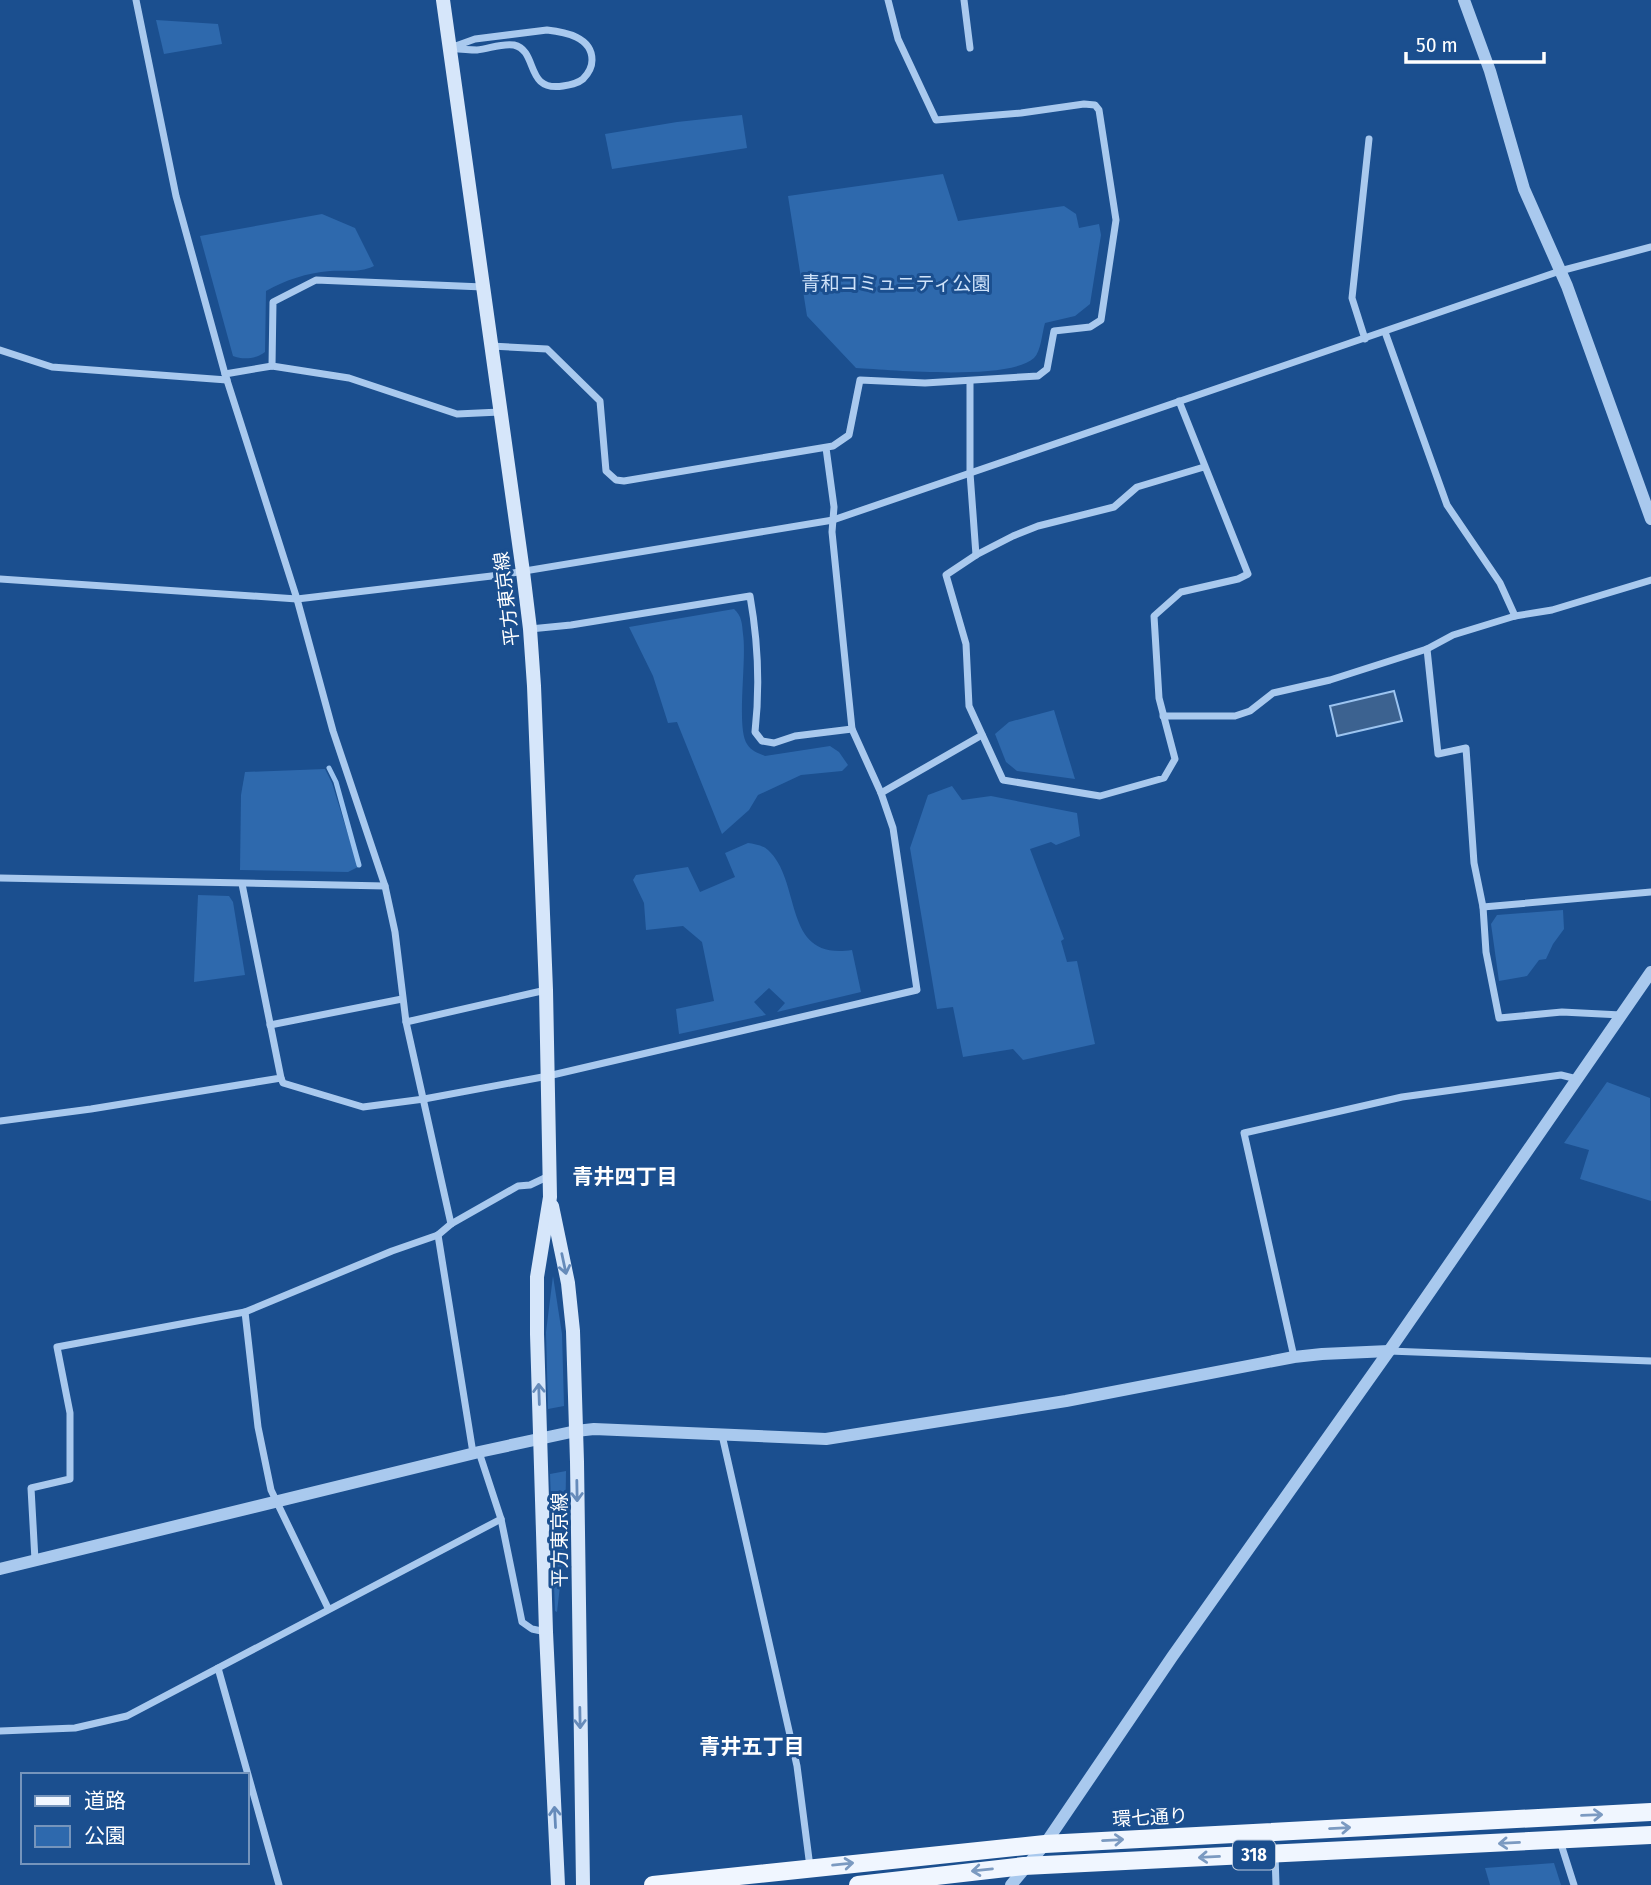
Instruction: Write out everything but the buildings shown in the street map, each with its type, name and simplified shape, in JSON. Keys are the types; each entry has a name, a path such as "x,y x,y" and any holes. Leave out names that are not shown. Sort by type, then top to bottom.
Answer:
{"main road":[{"name":"平方東京線","path":"443,0 530,629 546,990 550,1176 550,1197 537,1277 537,1334 546,1632 558,1885"},
{"name":"平方東京線","path":"550,1197 568,1283 573,1331 583,1885"},
{"name":"環七通り","path":"653,1885 1045,1844 1651,1812"},
{"name":"318","path":"858,1885 1024,1866 1651,1835"}],"street":[{"path":"136,0 176,196 226,377 297,599 332,732 385,886 396,932 406,1022 451,1224"},
{"path":"491,346 547,349 600,401 606,471 616,480 624,481 826,448 849,435 860,380 970,382 1038,376 1047,369 1054,331 1090,327 1101,320 1116,220 1098,110 1095,105 1084,104 1021,113 936,120 898,39 888,0"},
{"path":"964,0 970,48"},
{"path":"1464,0 1490,71 1524,189 1560,271 1651,519"},
{"path":"547,30 581,39 587,46 592,61 590,69 579,82 551,87 538,80 523,50 518,46 505,45 476,50 450,48 475,39 547,30"},
{"path":"1365,339 1352,298 1369,139"},
{"path":"0,579 297,599 523,572 833,520 1560,271 1651,247"},
{"path":"272,366 273,302 316,280 483,287"},
{"path":"1385,332 1447,505 1500,583 1515,616"},
{"path":"0,350 52,367 226,377 272,366 349,378 457,414 500,412"},
{"path":"970,382 970,473 976,555"},
{"path":"1179,401 1248,574 1238,579 1181,592 1154,616 1158,698 1175,759 1164,778 1100,796 1003,780 969,706 966,644 946,575 976,555 1013,536 1038,526 1114,507 1137,487 1204,467"},
{"path":"242,884 283,1083 363,1107 424,1099 548,1076 917,990 894,828 852,729 834,507 826,448"},
{"path":"1163,716 1235,716 1250,711 1273,693 1330,680 1427,649 1453,635 1515,616 1552,610 1651,580"},
{"path":"530,629 571,625 750,596 759,699 755,732 762,741 774,743 795,736 852,729"},
{"path":"1427,649 1438,754 1466,748 1474,863 1483,907 1486,952 1499,1018 1562,1012 1621,1015"},
{"path":"881,793 982,735"},
{"path":"0,878 385,886"},
{"path":"1483,907 1651,892"},
{"path":"1011,1885 1024,1866 1045,1844 1172,1657 1389,1351 1651,972"},
{"path":"406,1022 546,990"},
{"path":"270,1025 402,999"},
{"path":"1294,1357 1244,1133 1402,1097 1561,1075 1577,1079"},
{"path":"0,1121 92,1110 281,1079"},
{"path":"36,1560 31,1488 70,1479 70,1413 57,1347 245,1312 392,1251 438,1235 451,1224 518,1186 530,1185 550,1176"},
{"path":"438,1235 476,1452 501,1519 523,1622 532,1629 546,1632"},
{"path":"245,1312 258,1427 271,1490 328,1608"},
{"path":"0,1569 476,1452 576,1431 594,1429 826,1439 1066,1401 1294,1357 1322,1354 1389,1351 1651,1361"},
{"path":"722,1435 797,1766 810,1867"},
{"path":"0,1731 75,1728 127,1716 501,1519"},
{"path":"218,1668 248,1773"},
{"path":"248,1775 279,1885"},
{"path":"1559,1840 1574,1885"},
{"path":"1275,1853 1276,1885"}],"green space":[{"path":"156,20 218,24 222,44 164,54"},
{"path":"742,115 747,148 612,169 605,134"},
{"name":"青和コミュニティ公園","path":"943,174 958,221 1064,206 1076,214 1079,228 1099,224 1101,235 1090,304 1075,316 1045,323 1036,355 1021,365 976,372 856,368 807,316 788,196"},
{"path":"322,214 355,228 374,266 304,275 266,291 265,352 249,358 233,356 200,236"},
{"path":"734,609 740,617 742,627 742,724 749,746 765,756 830,746 839,752 848,765 842,771 801,775 758,795 749,810 722,834 677,722 668,723 653,676 629,627"},
{"path":"1054,710 1075,779 1017,771 1006,762 995,734 1009,722"},
{"path":"325,769 332,783 358,867 348,872 240,870 241,795 245,772"},
{"path":"952,786 962,800 991,796 1077,813 1080,836 1056,845 1051,842 1030,849 1064,939 1061,941 1067,962 1077,961 1095,1044 1023,1060 1013,1049 963,1057 953,1007 937,1009 910,848 928,795"},
{"path":"748,843 766,848 779,864 803,932 814,944 829,950 852,950 861,992 777,1012 785,1003 769,988 754,1002 766,1015 679,1034 676,1009 714,1001 702,942 683,926 646,930 644,903 633,880 636,875 688,867 700,892 735,877 725,853"},
{"path":"198,895 229,896 233,902 245,975 194,982"},
{"path":"1563,910 1564,929 1546,959 1539,960 1527,976 1499,981 1491,924 1497,915"},
{"path":"1607,1082 1650,1098 1651,1201 1580,1179 1589,1150 1564,1143"},
{"path":"553,1276 562,1334 564,1406 548,1409 546,1332"},
{"path":"566,1471 565,1543 557,1612 550,1474"},
{"path":"1554,1863 1561,1885 1490,1885 1485,1868"}],"shaded area":[{"path":"1394,691 1402,721 1337,736 1330,706"}],"waterway":[{"path":"329,768 336,782 359,865"}],"district":[{"name":"青井四丁目","path":"625,1177"},
{"name":"青井五丁目","path":"752,1747"}]}
